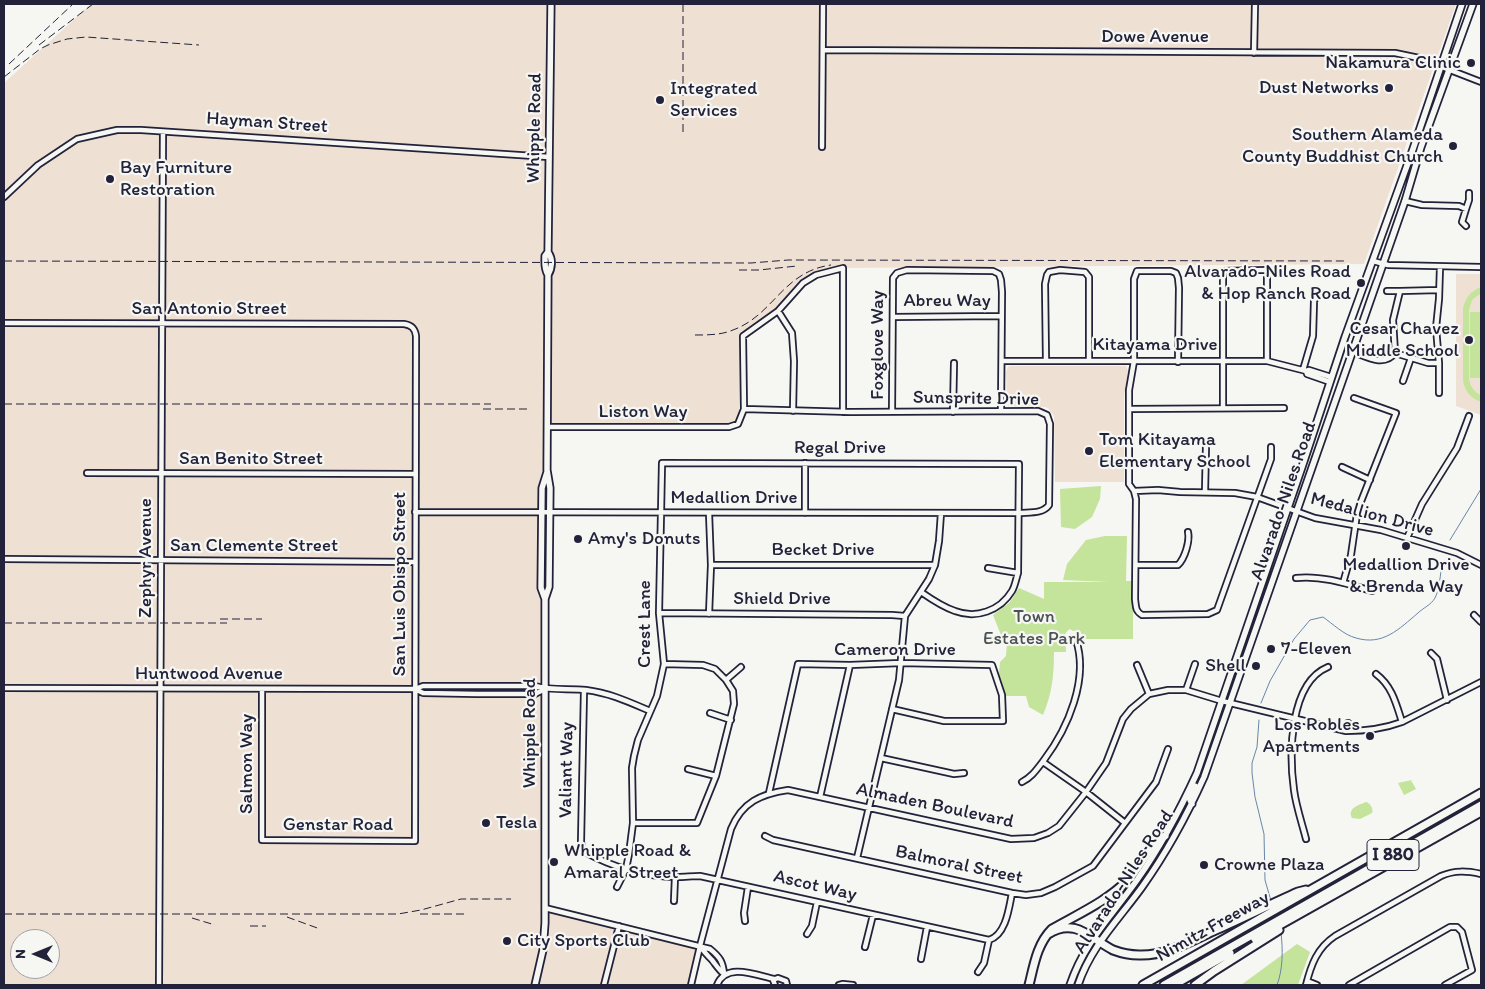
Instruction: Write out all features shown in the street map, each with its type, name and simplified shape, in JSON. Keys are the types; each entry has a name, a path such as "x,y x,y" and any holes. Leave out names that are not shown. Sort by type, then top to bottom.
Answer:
{"highway":[{"name":"I 880","path":"1299,894 1310,890 1481,793"},
{"name":"I 880","path":"1305,908 1481,805"},
{"name":"Nimitz Freeway","path":"1174,985 1268,932 1305,908 1481,812"},
{"path":"1030,985 1036,956 1041,944 1052,929 1113,893 1135,872 1157,840 1165,836"},
{"path":"1048,934 1057,930 1072,928 1082,930 1112,949 1124,953 1154,954 1183,945 1299,894"},
{"name":"Nimitz Freeway","path":"1143,985 1263,918 1299,894"},
{"path":"1195,985 1268,932"},
{"name":"I 880","path":"1164,985 1268,932"}],"main road":[{"name":"Whipple Road","path":"536,985 545,936 545,599 549,587 550,512 550,488 547,470 548,275 551,269 551,256 548,252 551,4"},
{"name":"Alvarado-Niles Road","path":"1070,985 1081,957 1093,937 1137,880 1165,836 1188,794 1202,760 1331,379 1462,4"},
{"name":"Alvarado-Niles Road","path":"1078,985 1088,960 1100,941 1144,884 1177,832 1192,804 1209,763 1405,201 1421,147 1473,4"},
{"name":"Whipple Road","path":"545,599 541,588 542,488 547,470"},
{"path":"1192,804 1190,800 1203,764 1202,760"}],"street":[{"path":"822,147 823,4"},
{"path":"1254,4 1254,52"},
{"name":"Dowe Avenue","path":"823,50 1395,53 1411,56 1481,82"},
{"name":"Hayman Street","path":"4,197 38,165 77,139 117,130 549,157"},
{"name":"Zephyr Avenue","path":"159,985 163,132"},
{"path":"1466,226 1462,222 1469,200 1469,192"},
{"path":"1405,201 1422,205 1459,206 1466,209"},
{"path":"1372,261 1382,264 1481,267"},
{"path":"1439,393 1436,328 1440,267"},
{"path":"744,409 743,336 778,311 802,283 816,275 844,268 843,412"},
{"name":"Foxglove Way","path":"892,412 893,278 897,273 907,270 996,272 1002,280 1001,316"},
{"path":"1224,408 1224,271 1268,270 1267,361"},
{"path":"1046,360 1045,284 1047,275 1053,271 1085,272 1089,277 1089,360"},
{"path":"1178,362 1179,295 1176,273 1171,271 1137,271 1134,279 1134,361 1129,390 1128,484 1134,491 1136,499 1136,608 1138,613 1142,615 1208,614 1217,610 1271,459 1271,447"},
{"path":"1387,291 1439,290"},
{"path":"1351,352 1380,361 1388,360 1395,353 1393,320 1400,291"},
{"path":"1305,371 1313,336 1314,301 1318,294"},
{"path":"778,311 792,333 794,361 793,410"},
{"name":"Abreu Way","path":"893,316 1001,316"},
{"path":"1001,316 1001,411"},
{"name":"San Antonio Street","path":"4,323 404,324 413,328"},
{"name":"San Luis Obispo Street","path":"413,328 416,336 415,841"},
{"path":"1395,353 1428,363 1439,363"},
{"path":"1403,381 1411,358"},
{"name":"Kitayama Drive","path":"1002,361 1267,361 1305,371 1308,370 1331,379"},
{"path":"953,412 954,363"},
{"path":"1343,583 1351,555 1360,504 1396,413 1354,398"},
{"path":"1129,409 1284,408"},
{"name":"Sunsprite Drive","path":"744,409 843,412 1038,411 1047,415 1050,424 1049,505"},
{"name":"Liston Way","path":"548,427 729,427 738,424 744,409"},
{"path":"1407,538 1422,504 1457,448 1469,416"},
{"path":"1205,492 1206,446"},
{"name":"Regal Drive","path":"662,463 1019,464 1019,513"},
{"name":"Crest Lane","path":"617,887 626,869 633,823 632,768 634,756 638,740 657,696 664,664 659,613 662,463"},
{"path":"805,513 806,463"},
{"path":"1342,467 1370,480"},
{"name":"San Benito Street","path":"87,473 415,474"},
{"name":"Medallion Drive","path":"1134,491 1235,493 1257,497 1315,518 1381,530 1457,553 1481,564"},
{"name":"Medallion Drive","path":"415,512 1019,513 1040,512 1047,509 1049,505"},
{"path":"709,614 711,565 710,513"},
{"path":"857,858 901,664 905,616 921,592 935,565 940,541 941,513"},
{"path":"921,592 954,611 967,614 988,612 1003,603 1012,590 1018,573 1019,513"},
{"path":"1136,565 1178,564 1181,562 1189,538 1188,532"},
{"name":"San Clemente Street","path":"4,559 415,562"},
{"name":"Becket Drive","path":"711,565 935,565"},
{"path":"988,568 1018,573"},
{"path":"1296,578 1307,577 1372,590"},
{"name":"Shield Drive","path":"659,613 905,616"},
{"path":"1474,615 1481,622"},
{"path":"1022,782 1031,778 1062,733 1077,691 1080,652 1076,640"},
{"path":"1432,653 1437,658 1447,700"},
{"path":"633,823 697,823 716,776 731,720 734,704 733,691 716,669 703,665 664,664"},
{"name":"Cameron Drive","path":"769,793 798,664 992,665 1002,694 1003,721 944,721 892,709"},
{"path":"1186,690 1195,664"},
{"path":"820,798 850,665"},
{"path":"1137,665 1149,694 1168,690 1186,690 1222,701 1346,731 1372,730 1402,722 1481,682"},
{"path":"726,680 741,667"},
{"path":"1306,839 1294,790 1291,749 1294,719 1304,690 1319,671 1328,667"},
{"path":"1376,674 1382,678 1392,691 1402,722"},
{"name":"Huntwood Avenue","path":"4,688 415,689 423,686 535,686 546,689 584,690 615,696 650,712"},
{"name":"Salmon Way","path":"262,688 262,840"},
{"name":"Valiant Way","path":"583,851 581,842 584,690"},
{"name":"Almaden Boulevard","path":"691,985 735,819 756,799 769,793 788,790 1011,839 1034,838 1048,833 1059,826 1106,764 1123,719 1149,694"},
{"path":"710,713 731,720"},
{"path":"1346,731 1348,723"},
{"name":"Balmoral Street","path":"765,836 773,840 1012,893 1026,895 1040,893 1094,866 1156,782 1168,749"},
{"path":"881,758 954,774 964,773"},
{"path":"1043,762 1086,792 1125,823"},
{"path":"688,769 716,776"},
{"name":"Genstar Road","path":"262,840 415,841"},
{"name":"Ascot Way","path":"583,851 613,866 637,872 675,877 700,876 989,940"},
{"path":"1317,985 1306,983 1316,955 1335,936 1441,876 1457,872 1481,874"},
{"path":"674,902 675,877"},
{"path":"745,921 744,913 748,887"},
{"path":"978,972 984,963 989,940 994,938 1002,926 1012,893"},
{"path":"807,934 812,926 817,902"},
{"path":"545,908 710,949 719,956 723,963 724,974"},
{"path":"865,947 874,915"},
{"path":"604,985 619,926"},
{"path":"921,959 927,927"},
{"path":"1349,985 1450,927 1457,927 1462,932 1472,970 1444,985"},
{"path":"700,946 706,956 724,974"},
{"path":"717,985 724,974 740,972 774,980 780,978 787,984 794,985"},
{"path":"774,980 775,985"},
{"path":"839,985 853,985"}],"shaded area":[{"path":"91,4 1456,4 1364,264 843,268 816,275 803,283 778,311 743,336 744,409 738,424 729,427 548,427 547,470 542,488 541,588 545,599 545,908 700,946 691,985 4,985 4,83"},
{"name":"Cesar Chavez Middle School","path":"1456,274 1481,274 1481,415 1456,406"},
{"name":"Tom Kitayama Elementary School","path":"1010,366 1126,366 1128,371 1124,396 1124,482 1055,482 1054,416 1045,407 1008,406 1006,372"}],"green space":[{"path":"1481,287 1481,293 1472,300 1469,310 1469,377 1472,388 1481,396 1481,402 1471,396 1466,390 1463,379 1463,308 1469,295"},
{"path":"1470,312 1481,312 1481,378 1470,378"},
{"path":"1101,486 1100,499 1092,517 1075,529 1061,527 1060,489"},
{"name":"Town Estates Park","path":"1105,536 1127,536 1126,581 1132,581 1133,587 1133,639 1085,639 1079,632 1070,629 1065,634 1066,652 1054,652 1052,684 1049,700 1043,715 1029,707 1026,696 1006,696 999,674 1000,662 1006,656 1007,642 1003,640 993,615 1010,602 1019,588 1044,599 1044,582 1109,582 1063,580 1067,564 1086,540"},
{"path":"1412,780 1411,782 1416,789 1404,795 1398,783"},
{"path":"1366,802 1371,806 1372,813 1360,819 1352,818 1352,809"},
{"path":"1297,944 1310,952 1298,985 1241,985"}],"waterway":[{"path":"1450,540 1481,489"},
{"path":"1261,703 1270,681 1294,639 1310,620 1323,617 1352,637 1366,640 1382,638 1397,630 1435,598 1442,564"},
{"path":"1259,720 1257,747 1252,763 1252,773 1255,797 1264,834 1265,880 1271,901"},
{"path":"1277,985 1282,959 1281,933"}],"railway":[{"path":"9,64 73,4"},
{"path":"39,45 93,4"},
{"path":"683,4 683,132"},
{"path":"4,77 40,49 67,39 86,37 199,45"},
{"path":"4,261 751,263 788,260 1346,261"},
{"path":"695,335 724,333 747,323 801,276 814,269 831,265"},
{"path":"739,270 797,266"},
{"path":"4,404 491,404"},
{"path":"483,409 528,409"},
{"path":"220,619 262,619"},
{"path":"4,623 227,623"},
{"path":"4,914 398,914 461,899 511,899"},
{"path":"420,914 465,914"},
{"path":"287,917 320,929"},
{"path":"192,918 215,925"},
{"path":"250,926 266,926"}],"place":[{"name":"Nakamura Clinic","path":"1471,63"},
{"name":"Dust Networks","path":"1389,88"},
{"name":"Integrated Services","path":"660,100"},
{"name":"Southern Alameda County Buddhist Church","path":"1453,146"},
{"name":"Bay Furniture Restoration","path":"110,179"},
{"name":"Alvarado-Niles Road & Hop Ranch Road","path":"1361,283"},
{"name":"Cesar Chavez Middle School","path":"1469,340"},
{"name":"Tom Kitayama Elementary School","path":"1089,451"},
{"name":"Amy's Donuts","path":"578,539"},
{"name":"Medallion Drive & Brenda Way","path":"1406,546"},
{"name":"7-Eleven","path":"1271,649"},
{"name":"Shell","path":"1256,666"},
{"name":"Los Robles Apartments","path":"1370,736"},
{"name":"Tesla","path":"486,823"},
{"name":"Whipple Road & Amaral Street","path":"554,862"},
{"name":"Crowne Plaza","path":"1204,865"},
{"name":"City Sports Club","path":"507,941"}]}
